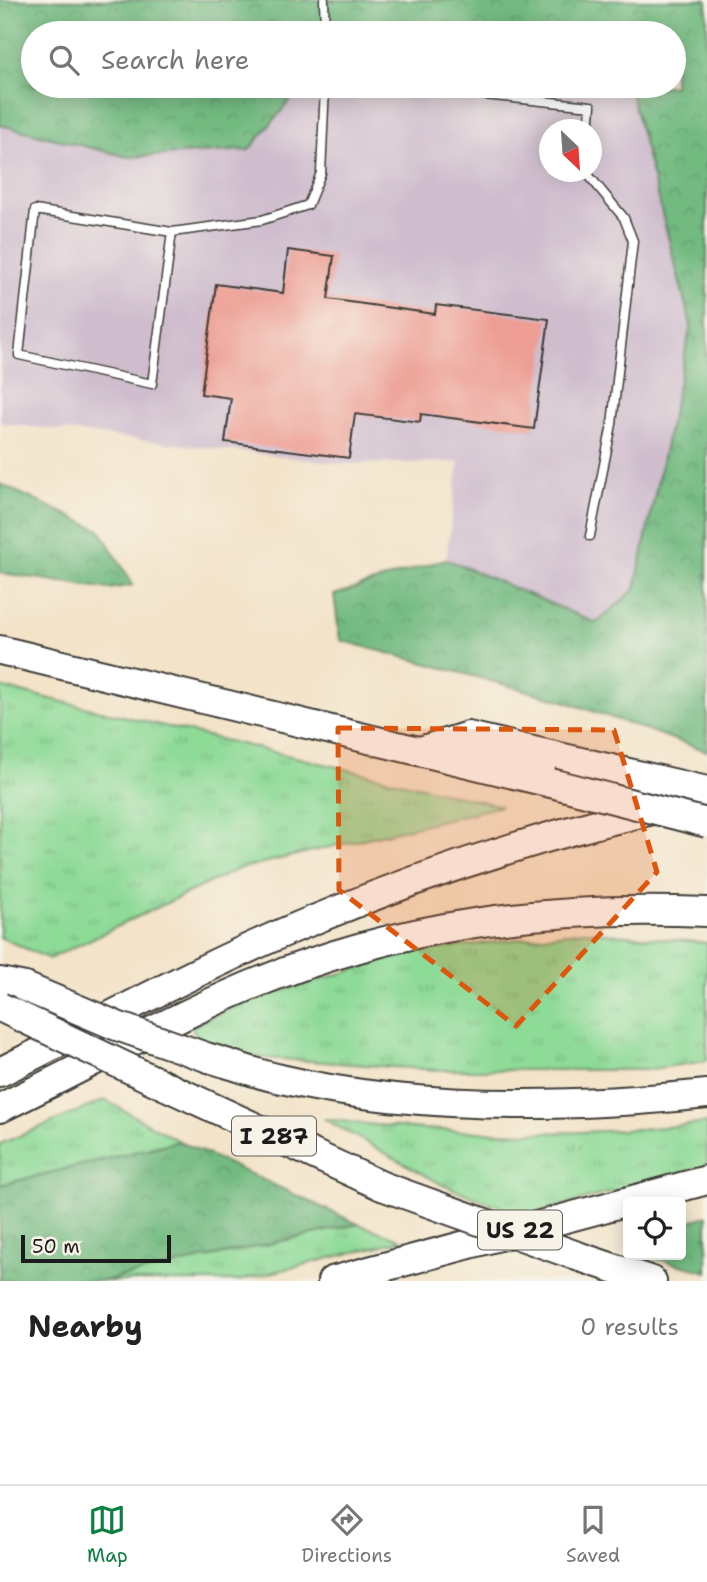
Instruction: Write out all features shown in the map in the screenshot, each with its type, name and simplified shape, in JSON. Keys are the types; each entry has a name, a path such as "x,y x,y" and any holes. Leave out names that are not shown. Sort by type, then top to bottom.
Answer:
{"highway":[{"path":"0,650 225,702 707,823"},
{"path":"417,751 468,736 707,791"},
{"path":"0,1072 153,993 366,899 499,854 707,798"},
{"path":"0,1108 247,986 355,948 476,922 541,914 622,909 707,912"},
{"path":"12,984 117,1026 209,1058 281,1079 358,1092 441,1100 533,1104 707,1094"},
{"name":"I 287","path":"0,1007 382,1185 652,1281"},
{"path":"0,1055 28,1058"},
{"name":"US 22","path":"332,1281 707,1180"}],"lane":[{"path":"324,0 325,21"},
{"path":"172,232 152,384 19,355 35,210 172,232 262,220 308,205 321,173 324,98"},
{"path":"512,98 591,106 590,119"},
{"path":"590,536 612,424 633,241 624,218 594,182"}],"highlighted area":[{"path":"338,728 614,730 657,872 516,1026 339,890"}],"shaded area":[{"path":"292,98 632,98 691,325 635,589 596,623 446,559 459,462 343,464 0,423 0,125 128,157 249,150"}],"green space":[{"path":"0,0 707,0 707,751 561,700 340,640 334,595 446,559 596,623 635,589 691,325 632,98 686,98 686,21 21,21 21,98 292,98 249,150 128,157 0,125"},
{"path":"0,484 100,530 133,585 109,589 0,573"},
{"path":"0,687 501,806 238,869 49,959 0,937"},
{"path":"584,931 707,943 707,1061 645,1070 437,1070 253,1057 198,1041 192,1026 245,1002 413,952"},
{"path":"105,1100 179,1141 0,1185 0,1144"},
{"path":"324,1119 420,1129 516,1133 611,1131 707,1123 707,1166 524,1216 443,1185"},
{"path":"179,1141 358,1224 103,1281 0,1281 0,1185"},
{"path":"707,1216 707,1272 661,1260 686,1260 686,1222"},
{"path":"358,1224 403,1240 238,1281 103,1281"}],"building":[{"path":"288,250 334,256 328,299 435,314 436,305 549,319 534,429 421,414 420,422 355,414 349,458 225,442 231,398 201,394 216,284 283,293"}]}
